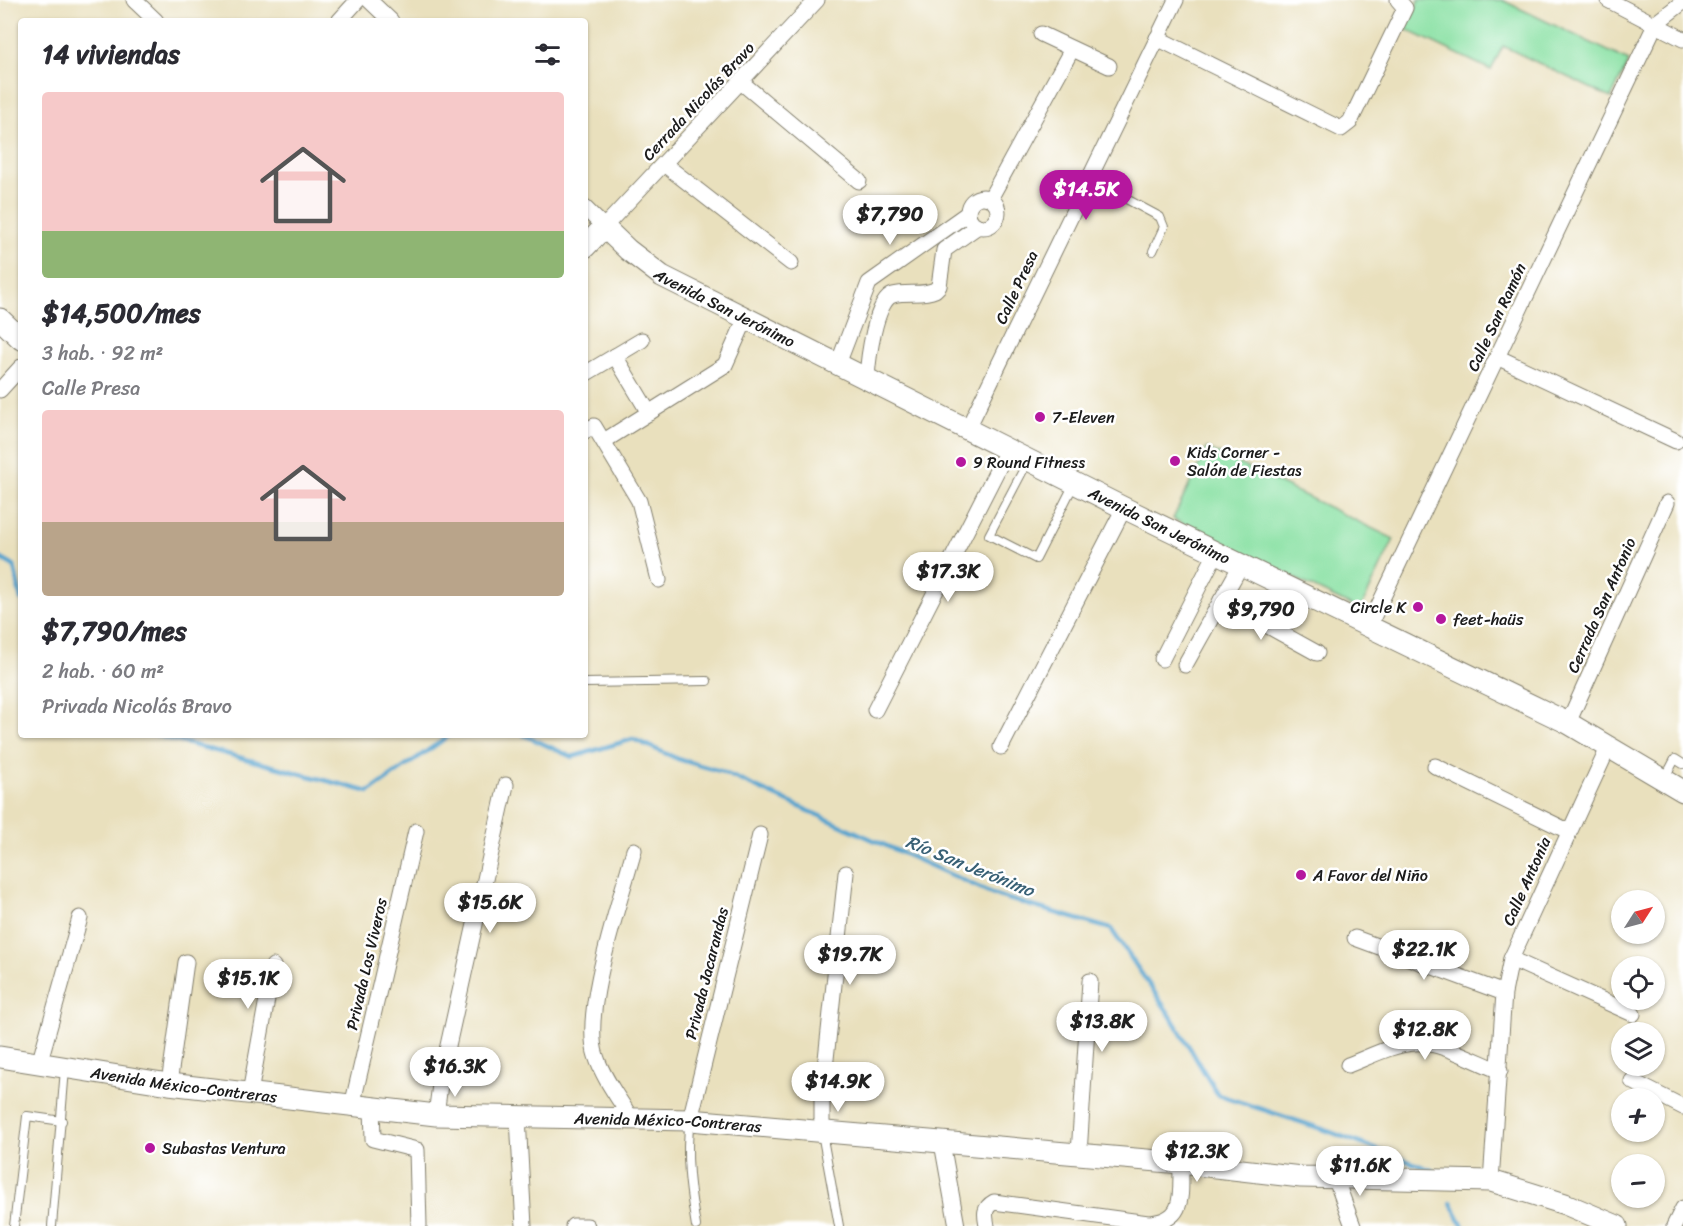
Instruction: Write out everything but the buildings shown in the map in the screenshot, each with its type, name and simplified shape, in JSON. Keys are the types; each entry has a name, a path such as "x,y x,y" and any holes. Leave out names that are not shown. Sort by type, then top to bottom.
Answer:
{"street":[{"path":"134,0 153,18"},
{"path":"342,18 358,0"},
{"path":"369,0 388,18"},
{"name":"Calle Presa","path":"968,429 1176,0"},
{"path":"1157,38 1341,129 1350,122 1405,8 1398,0"},
{"path":"1608,0 1683,39"},
{"name":"Cerrada Nicolás Bravo","path":"604,227 814,1"},
{"path":"1656,23 1683,2"},
{"name":"Calle San Ramón","path":"1369,626 1656,23"},
{"path":"1041,34 1109,66"},
{"path":"990,199 1072,49"},
{"path":"741,82 860,181"},
{"path":"664,164 791,263"},
{"path":"838,364 869,283 968,213 975,200 990,199"},
{"path":"968,213 973,224 989,226 997,219 997,207 990,199"},
{"path":"588,211 604,227 588,245"},
{"path":"867,378 871,344 886,299 894,294 935,290 939,286 944,250 978,226"},
{"name":"Avenida San Jerónimo","path":"604,227 662,276 1124,508 1568,723 1683,791"},
{"path":"604,441 725,364 746,318"},
{"path":"0,319 18,336"},
{"path":"588,372 642,340"},
{"path":"615,356 649,413"},
{"path":"1497,357 1676,441"},
{"path":"0,390 18,371"},
{"path":"588,429 594,426 639,501 659,580"},
{"path":"875,710 1008,449"},
{"name":"Cerrada San Antonio","path":"1568,723 1666,503"},
{"path":"1001,747 1124,508"},
{"path":"1162,658 1216,553"},
{"path":"1185,665 1241,565"},
{"path":"1221,600 1317,653"},
{"name":"Calle Antonia","path":"1491,1181 1504,993 1511,959 1609,746"},
{"path":"1435,766 1568,831"},
{"path":"436,1114 441,1077 506,785"},
{"name":"Privada Los Viveros","path":"416,831 362,1107 373,1139 417,1150 419,1226"},
{"name":"Privada Jacarandas","path":"690,1120 760,835"},
{"path":"632,1120 596,1057 592,1036 593,1006 634,850"},
{"path":"822,1130 822,1096 846,873"},
{"path":"39,1064 80,918"},
{"path":"1355,938 1504,993"},
{"path":"1511,959 1633,1014"},
{"path":"169,1084 186,962"},
{"path":"250,1093 273,966"},
{"path":"1079,1154 1089,981"},
{"path":"1348,1065 1417,1042 1437,1046 1500,1071"},
{"name":"Avenida México-Contreras","path":"0,1057 65,1070 169,1084 436,1114 518,1118 690,1120 1181,1163 1336,1180 1491,1181 1565,1204 1617,1226"},
{"path":"1632,1081 1683,1107"},
{"path":"518,1118 524,1226"},
{"path":"942,1143 957,1226"},
{"path":"987,1226 985,1212 987,1206 994,1202 1162,1222 1174,1216 1180,1203 1181,1163"},
{"path":"1336,1180 1353,1226"},
{"path":"1674,1226 1683,1208"},
{"path":"573,1226 587,1226"}],"lane":[{"path":"1088,178 1160,217 1164,227 1153,251"},
{"path":"1029,460 989,535 1036,559 1074,483"},
{"path":"588,683 707,681"},
{"path":"1665,779 1675,759 1683,764"},
{"path":"52,1226 65,1070"},
{"path":"14,1226 27,1116 62,1121"},
{"path":"690,1120 687,1141 688,1180 696,1226"},
{"path":"822,1130 839,1226"}],"green space":[{"path":"1419,0 1502,0 1629,61 1611,98 1503,46 1491,70 1405,29"},
{"path":"1207,448 1394,539 1360,610 1173,519"}],"waterway":[{"name":"Río San Jerónimo","path":"0,558 14,566 18,585"},
{"name":"Río San Jerónimo","path":"167,738 369,792 446,738"},
{"name":"Río San Jerónimo","path":"531,738 572,757 633,739 678,759 720,771 998,896 1111,929 1170,1015 1218,1095 1325,1130 1434,1171"},
{"name":"Río San Jerónimo","path":"1451,1203 1463,1226"}],"place":[{"name":"7-Eleven","path":"1040,417"},
{"name":"Kids Corner - Salón de Fiestas","path":"1175,461"},
{"name":"9 Round Fitness","path":"961,462"},
{"name":"Circle K","path":"1418,607"},
{"name":"feet-haüs","path":"1441,619"},
{"name":"A Favor del Niño","path":"1301,875"},
{"name":"Subastas Ventura","path":"150,1148"}]}
